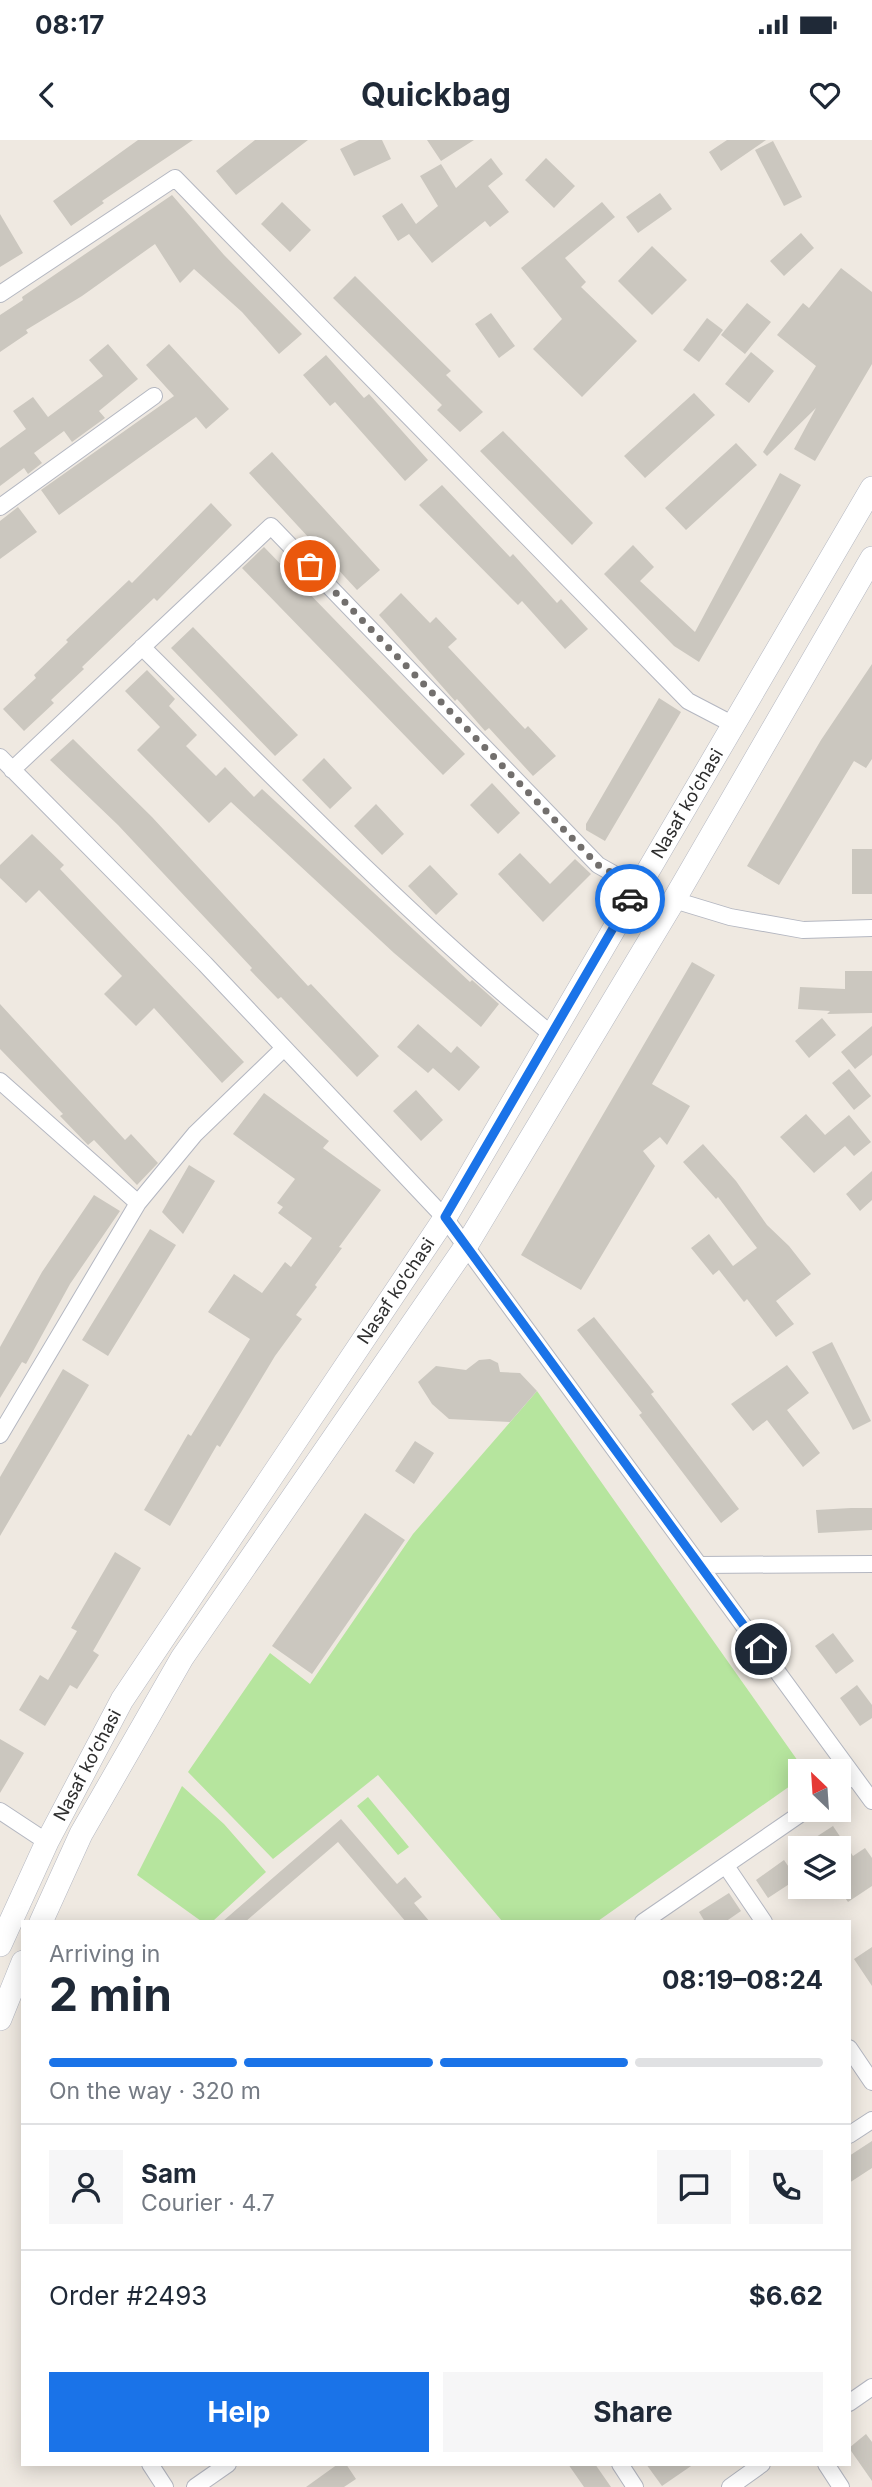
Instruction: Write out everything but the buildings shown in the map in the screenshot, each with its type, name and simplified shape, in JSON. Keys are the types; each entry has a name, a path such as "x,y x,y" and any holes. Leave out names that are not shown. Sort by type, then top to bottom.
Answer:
{"main road":[{"name":"Nasaf ko‘chasi","path":"0,1945 47,1842 122,1700 445,1217 872,488"},
{"name":"Nasaf ko‘chasi","path":"42,1920 81,1834 182,1658 466,1246 674,900 872,558"},
{"path":"0,2019 21,1967"}],"street":[{"path":"0,294 175,178 688,701 734,725"},
{"path":"0,507 154,396"},
{"path":"12,770 271,526 598,865 637,887"},
{"path":"142,647 488,982 551,1034"},
{"path":"0,757 196,955 445,1217 872,1801"},
{"path":"674,900 730,917 803,930 872,928"},
{"path":"0,1435 138,1203 195,1134 284,1049"},
{"path":"0,1081 138,1203"},
{"path":"699,1565 872,1564"},
{"path":"0,1811 47,1842"},
{"path":"646,1920 789,1822"},
{"path":"726,1866 763,1920"},
{"path":"851,2051 872,2082"},
{"path":"851,2134 872,2120"},
{"path":"851,2402 872,2387"},
{"path":"151,2466 165,2487"},
{"path":"195,2487 225,2466"},
{"path":"621,2466 635,2487"},
{"path":"730,2487 759,2466"},
{"path":"826,2466 841,2487"}],"green space":[{"path":"537,1391 797,1759 788,1759 788,1787 599,1920 501,1920 378,1775 273,1859 188,1772 270,1653 310,1684 413,1534"},
{"path":"182,1786 224,1824 266,1872 214,1920 200,1920 137,1875"},
{"path":"368,1797 409,1847 398,1855 357,1806"}],"way so far":[{"path":"310,566 598,865 637,887 630,899"}],"route":[{"path":"630,899 445,1217 761,1649"}]}
